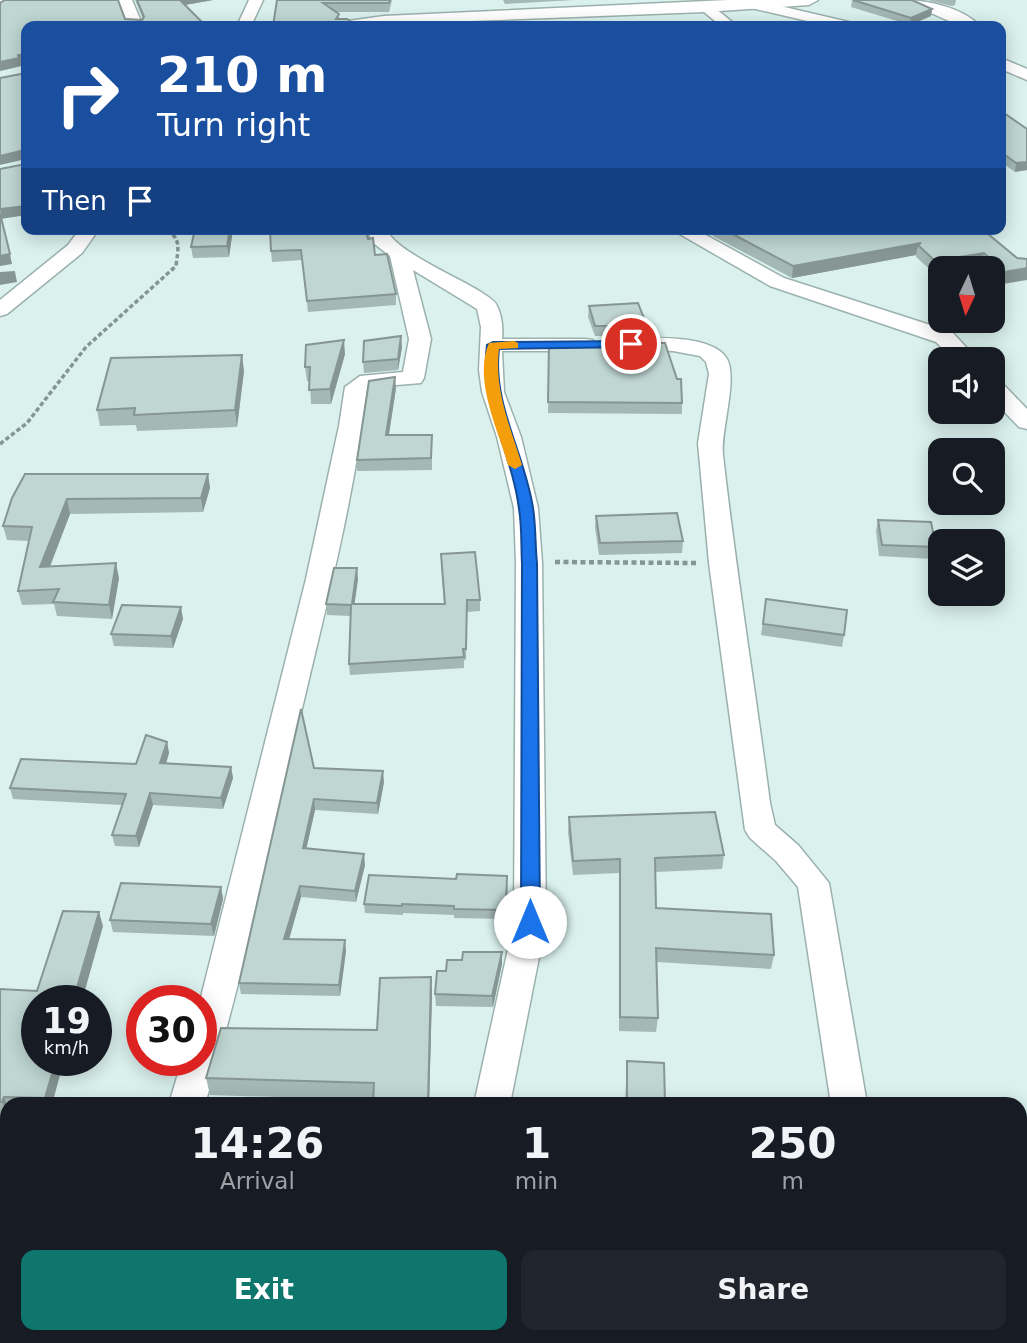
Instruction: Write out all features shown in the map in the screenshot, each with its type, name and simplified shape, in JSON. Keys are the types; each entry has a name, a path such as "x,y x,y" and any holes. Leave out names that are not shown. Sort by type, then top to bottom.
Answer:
{"street":[{"path":"0,6 2,0"},
{"path":"125,0 134,21"},
{"path":"246,21 256,0"},
{"path":"432,21 809,0"},
{"path":"909,0 962,21"},
{"path":"712,4 726,21"},
{"path":"752,4 826,21"},
{"path":"1006,65 1027,75"},
{"path":"0,310 56,266 86,235"},
{"path":"378,235 399,254 453,283 487,306 493,345 490,370 493,392 509,437 526,508 529,563 530,922 493,1097"},
{"path":"691,235 777,282 944,337 954,347"},
{"path":"217,1004 319,579 356,387 368,382 413,378 421,339 399,254"},
{"path":"11,273 56,266"},
{"path":"493,345 673,345 707,351 717,360 720,374 710,443 722,563 740,680 748,757 761,830 787,853 813,883 848,1097"},
{"path":"1005,399 1027,422"},
{"path":"189,1097 196,1076"}],"path":[{"path":"0,444 27,424 86,347 176,266 179,243 175,235"},
{"path":"529,563 722,563"}],"building":[{"path":"5,0 118,0 125,19 142,20 144,17 137,0 180,0 201,21 21,21 21,55 18,55 19,58 0,62 0,3"},
{"path":"277,0 390,0 389,3 323,3 339,14 336,19 350,21 274,21"},
{"path":"853,0 912,0 932,9 911,18"},
{"path":"21,74 21,151 0,156 0,78"},
{"path":"1006,114 1027,129 1027,162 1016,163 1006,156"},
{"path":"21,165 21,207 0,209 0,169"},
{"path":"0,213 10,254 0,256"},
{"path":"194,235 229,235 227,246 191,247"},
{"path":"270,235 367,235 368,239 373,238 375,255 387,254 396,294 307,301 301,250 271,251"},
{"path":"734,235 989,235 1017,258 1027,259 1027,268 1005,272 1005,256 987,256 984,253 930,256 918,245 921,243 793,266"},
{"path":"638,303 647,326 595,326 589,306"},
{"path":"401,336 398,359 363,362 364,341"},
{"path":"344,340 330,389 309,390 310,367 305,367 306,345"},
{"path":"549,343 665,343 677,379 681,379 682,403 548,402"},
{"path":"242,355 235,410 134,415 135,408 97,410 111,358"},
{"path":"395,377 386,435 432,435 431,458 357,460 369,381"},
{"path":"25,474 208,474 201,498 67,499 40,567 116,563 109,605 53,602 59,589 18,591 32,527 3,526 12,498"},
{"path":"677,513 683,541 600,543 596,516"},
{"path":"878,520 931,522 932,529 928,529 928,547 882,545"},
{"path":"475,552 480,600 467,600 464,657 349,664 351,605 326,604 334,568 357,568 352,604 445,604 441,554"},
{"path":"766,599 847,610 844,635 763,624"},
{"path":"122,605 181,607 171,636 111,634"},
{"path":"301,709 314,768 383,771 377,803 314,799 303,848 364,854 355,891 300,886 284,939 345,940 339,985 239,983"},
{"path":"146,735 167,742 160,763 231,767 221,798 150,793 136,836 112,835 126,794 10,788 21,759 136,764"},
{"path":"715,812 724,855 655,858 656,908 771,914 774,955 656,948 658,1018 620,1017 620,859 573,861 569,817"},
{"path":"457,874 507,876 506,910 364,904 369,875 456,879"},
{"path":"121,883 221,887 211,924 110,920"},
{"path":"63,911 99,912 78,985 39,985"},
{"path":"463,952 502,952 492,996 435,994 437,971 446,971 447,960 462,960"},
{"path":"431,977 428,1097 373,1097 374,1083 206,1078 217,1076 217,1041 221,1028 377,1030 380,978"},
{"path":"0,989 21,990 21,1076 51,1076 45,1097 0,1097"},
{"path":"627,1061 664,1063 665,1097 627,1097"}],"slow traffic":[{"path":"514,345 493,345 490,370 493,392 509,437 515,465"}],"route":[{"path":"530,922 529,563 526,508 509,437 493,392 490,370 493,345 631,344"}]}
